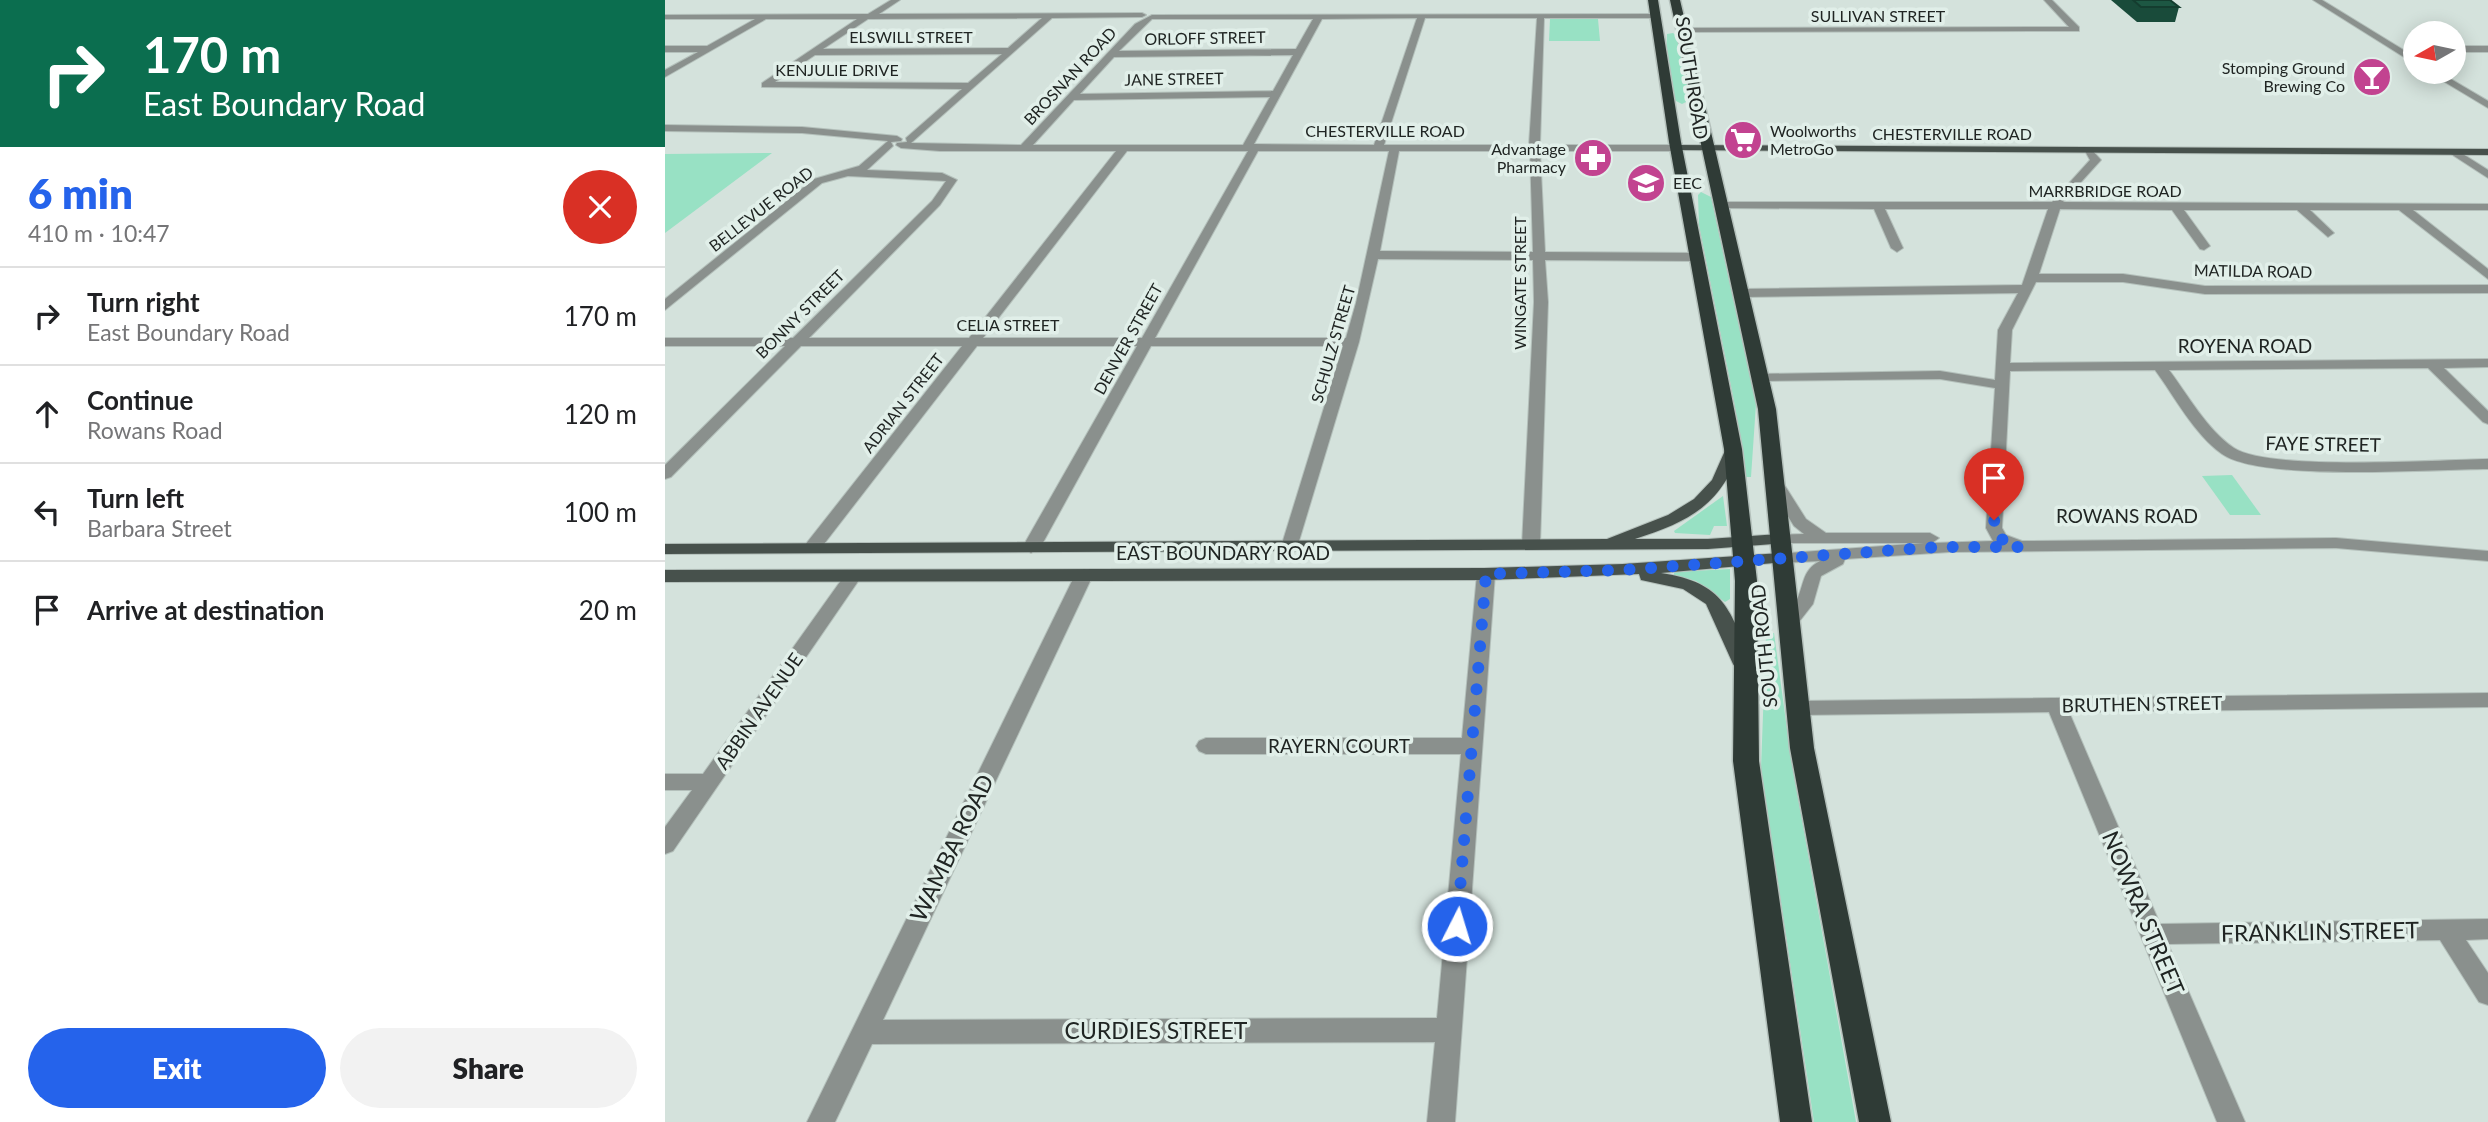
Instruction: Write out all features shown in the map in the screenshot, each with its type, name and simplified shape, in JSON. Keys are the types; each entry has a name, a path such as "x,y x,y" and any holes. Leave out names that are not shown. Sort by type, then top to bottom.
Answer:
{"highway":[{"name":"SOUTH ROAD","path":"1653,0 1656,30 1683,106 1710,154 1701,189 1697,257 1733,449 1742,552 1746,761 1796,1122"},
{"name":"SOUTH ROAD","path":"1675,0 1681,30 1683,106 1676,148 1701,189 1721,205 1761,377 1806,774 1875,1122"},
{"path":"1656,30 1681,30"}],"main road":[{"name":"CHESTERVILLE ROAD","path":"1676,148 1710,154 1785,149 2488,152"},
{"path":"1598,545 1662,524 1693,507 1719,481 1733,449"},
{"name":"EAST BOUNDARY ROAD","path":"665,550 1598,545 1742,552"},
{"path":"1141,575 1153,548"},
{"path":"671,576 701,549"},
{"name":"EAST BOUNDARY ROAD","path":"671,576 1486,574 1623,570 1780,549"},
{"path":"1623,570 1680,580 1703,590 1718,606 1746,670"}],"street":[{"path":"814,52 895,0"},
{"name":"SULLIVAN STREET","path":"1681,30 2075,30 2076,27 2048,0"},
{"path":"2316,0 2403,53"},
{"path":"665,17 1422,14 1655,16"},
{"path":"1378,147 1422,14"},
{"name":"BELLEVUE ROAD","path":"665,306 820,180 863,168 899,142 1049,16"},
{"name":"DENVER STREET","path":"1031,548 1146,342 1319,16"},
{"path":"665,74 766,17"},
{"name":"BROSNAN ROAD","path":"1025,147 1146,17"},
{"name":"WINGATE STREET","path":"1531,545 1541,302 1534,147 1543,17"},
{"path":"665,49 710,49"},
{"path":"2396,49 2403,49"},
{"path":"2466,49 2488,49"},
{"name":"ELSWILL STREET","path":"814,52 1009,51"},
{"name":"KENJULIE DRIVE","path":"814,52 765,85 968,86"},
{"name":"ORLOFF STREET","path":"1112,54 1300,52"},
{"path":"2453,84 2488,105"},
{"name":"JANE STREET","path":"1072,97 1276,94"},
{"name":"CHESTERVILLE ROAD","path":"665,128 802,130 954,147 1676,148"},
{"name":"ADRIAN STREET","path":"811,549 1125,147"},
{"name":"SCHULZ STREET","path":"1290,547 1352,342 1374,255 1395,147"},
{"path":"2020,547 1999,538 1994,520 2005,330 2030,284 2056,206 2096,160 2090,151"},
{"path":"2455,152 2488,175"},
{"name":"BONNY STREET","path":"665,474 936,203 952,180 946,176 851,173"},
{"name":"MARRBRIDGE ROAD","path":"1721,205 2488,207"},
{"path":"1878,206 1897,248"},
{"path":"2176,207 2204,246"},
{"path":"2300,207 2328,233"},
{"path":"2402,207 2487,280"},
{"path":"1374,255 1697,257"},
{"name":"MATILDA ROAD","path":"1742,293 1996,291 2030,284 2130,278 2205,290 2474,288 2487,280"},
{"path":"1996,291 2010,293 2017,307"},
{"name":"CELIA STREET","path":"665,342 1352,342"},
{"path":"2431,363 2488,419"},
{"name":"ROYENA ROAD","path":"2002,367 2488,363"},
{"name":"FAYE STREET","path":"2159,366 2217,442 2235,455 2254,462 2284,466 2488,464"},
{"path":"1761,377 1940,375 2001,385"},
{"path":"1774,481 1800,522 1821,538"},
{"name":"ROWANS ROAD","path":"1780,549 1821,538 1999,538 2355,544 2479,555"},
{"name":"ROWANS ROAD","path":"1780,549 1850,555 1937,547 2187,541"},
{"path":"1788,623 1804,603 1809,579 1814,572 1850,555"},
{"path":"1441,1122 1486,574"},
{"name":"WAMBA ROAD","path":"821,1122 1084,575"},
{"name":"ABBIN AVENUE","path":"665,845 853,576"},
{"name":"BRUTHEN STREET","path":"1797,708 2488,700"},
{"name":"NOWRA STREET","path":"2056,705 2231,1122"},
{"name":"RAYERN COURT","path":"1206,746 1473,746"},
{"path":"665,782 710,782"},
{"name":"FRANKLIN STREET","path":"2152,934 2488,929"},
{"path":"2447,930 2488,994"},
{"name":"CURDIES STREET","path":"864,1032 1448,1030"}],"green space":[{"path":"1550,19 1598,19 1600,41 1549,41"},
{"path":"1673,33 1677,36 1687,83 1686,102 1682,104 1674,100 1666,57 1667,34"},
{"path":"772,153 665,233 665,154"},
{"path":"1701,192 1711,197 1756,404 1751,477 1746,477 1734,401 1699,225 1698,195"},
{"path":"2232,475 2261,515 2230,515 2202,476"},
{"path":"1723,496 1727,526 1714,526 1710,535 1675,533 1674,531"},
{"path":"1730,569 1730,599 1725,602 1696,581 1674,575 1674,572"},
{"path":"1774,633 1791,759 1856,1122 1814,1122 1761,769 1766,634"}],"building":[{"path":"2133,0 2170,0 2179,7 2141,7"}],"place":[{"name":"Stomping Ground Brewing Co","path":"2372,77"},
{"name":"Woolworths MetroGo","path":"1743,140"},
{"name":"Advantage Pharmacy","path":"1593,158"},
{"name":"EEC","path":"1646,183"}],"route":[{"path":"1457,926 1486,574 1623,570 1937,547 2020,547 1999,538 1994,528 1994,520"}]}
